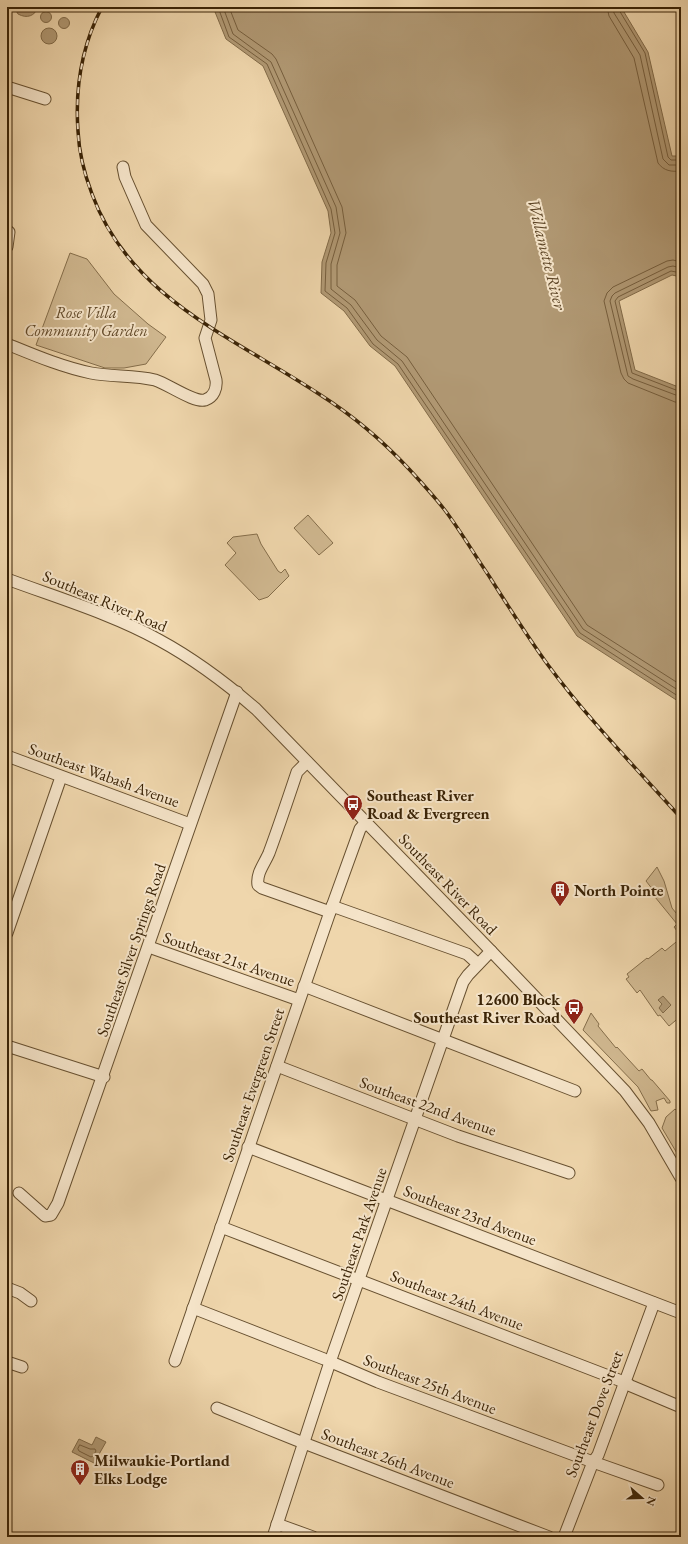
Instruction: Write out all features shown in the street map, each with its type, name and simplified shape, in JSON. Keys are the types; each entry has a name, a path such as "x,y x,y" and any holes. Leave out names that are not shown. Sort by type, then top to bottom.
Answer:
{"street":[{"path":"7,87 45,99"},
{"path":"7,344 62,365 92,373 154,380 196,400 205,400 213,395 216,387 216,380 205,338 211,320 208,294 203,284 146,225 125,177 123,167"},
{"path":"7,247 8,231"},
{"name":"Southeast River Road","path":"7,579 105,616 149,635 199,664 237,692 308,762 633,1100 652,1128 681,1178"},
{"name":"Southeast Silver Springs Road","path":"19,1193 47,1217 51,1215 58,1203 104,1077 190,824 237,692"},
{"name":"Southeast Wabash Avenue","path":"7,756 190,824"},
{"path":"308,762 297,772 268,855 259,872 257,879 258,885 262,888 467,954 478,964"},
{"path":"7,933 61,777"},
{"name":"Southeast Evergreen Street","path":"175,1361 331,909 360,829 366,822"},
{"name":"Southeast 21st Avenue","path":"149,947 299,1000"},
{"name":"Southeast Park Avenue","path":"273,1537 330,1362 444,1040 463,982 468,974 491,951"},
{"name":"Southeast 21st Avenue","path":"304,986 576,1092"},
{"path":"7,1046 104,1077"},
{"name":"Southeast 22nd Avenue","path":"277,1066 416,1120 569,1174"},
{"name":"Southeast 23rd Avenue","path":"248,1147 681,1313"},
{"name":"Southeast 24th Avenue","path":"221,1227 624,1382 681,1407"},
{"path":"7,1288 20,1293 31,1301"},
{"name":"Southeast Dove Street","path":"564,1537 593,1462 598,1455 654,1303"},
{"name":"Southeast 25th Avenue","path":"193,1308 378,1382 658,1485"},
{"path":"7,1362 22,1367"},
{"name":"Southeast 26th Avenue","path":"217,1408 303,1443 548,1537"},
{"path":"277,1524 313,1537"}],"green space":[{"name":"Rose Villa Community Garden","path":"70,253 87,259 114,294 148,324 166,337 146,364 124,368 105,368 36,345"},
{"path":"308,515 333,543 319,555 294,528"},
{"path":"257,534 261,544 278,571 281,573 285,569 289,576 268,597 259,600 225,565 236,553 227,543 233,537"},
{"path":"657,867 664,881 672,908 681,919 681,936 674,927 677,924 655,897 657,895 646,881"},
{"path":"681,938 681,1016 669,1026 660,1015 658,1016 640,990 637,993 626,979 629,977 627,974 647,958 648,959 662,948 665,951"},
{"path":"591,1013 599,1024 598,1026 616,1048 617,1047 639,1071 642,1069 670,1101 670,1103 667,1103 664,1098 656,1101 658,1110 651,1111 638,1087 583,1030"},
{"path":"675,1109 679,1113 681,1112 681,1160 662,1128 666,1117"}],"water":[{"path":"14,7 38,7 35,13 30,16 21,16"},
{"name":"Willamette River","path":"213,7 621,7 648,52 672,156 681,156 681,277 672,275 619,301 635,370 681,388 681,703 577,636 395,366 370,346 344,311 321,293 322,262 331,233 328,211 263,66 226,39"},
{"path":"46,11 50,13 52,17 50,21 46,23 42,21 40,17 42,13"},
{"path":"62,18 66,18 68,19 68,27 62,28 59,25 59,21"},
{"path":"49,28 55,30 57,36 55,42 49,44 43,42 41,36 43,30"},
{"path":"663,996 671,1005 663,1013 659,1008 662,1004 658,1000"},
{"path":"96,1437 106,1442 94,1463 72,1452 79,1439 92,1445"}],"railway":[{"path":"102,7 89,36 81,68 77,115 79,147 84,171 92,194 109,230 131,261 158,288 188,312 343,410 366,428 399,458 450,517 525,632 563,685 579,705 681,818"}],"place":[{"name":"Southeast River Road & Evergreen","path":"353,821"},
{"name":"North Pointe","path":"560,907"},
{"name":"12600 Block Southeast River Road","path":"574,1025"},
{"name":"Milwaukie-Portland Elks Lodge","path":"80,1486"}]}
